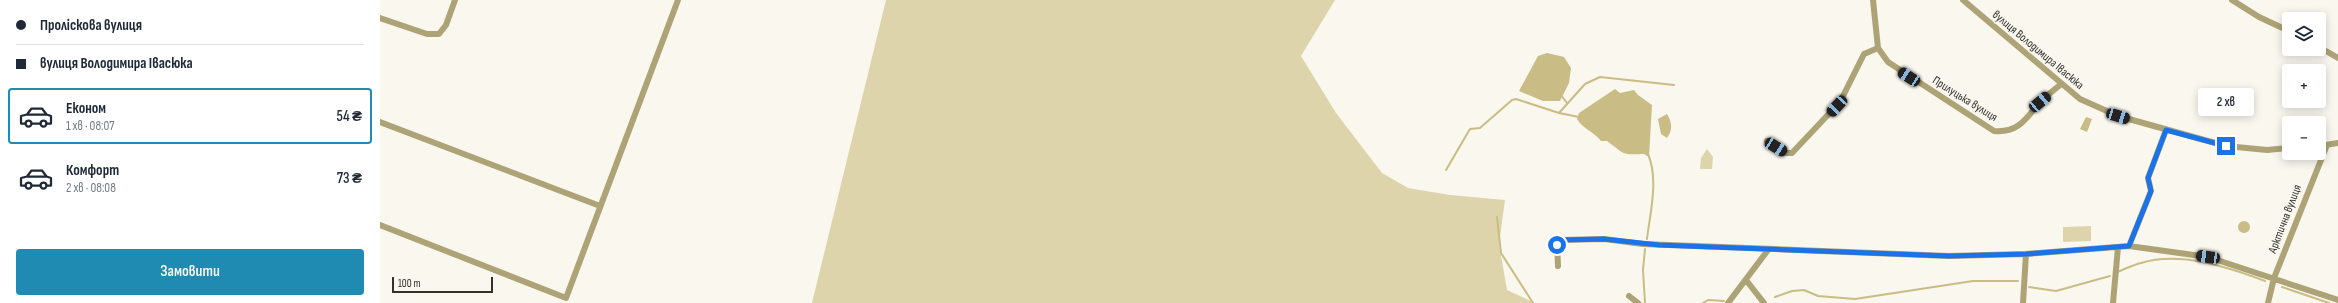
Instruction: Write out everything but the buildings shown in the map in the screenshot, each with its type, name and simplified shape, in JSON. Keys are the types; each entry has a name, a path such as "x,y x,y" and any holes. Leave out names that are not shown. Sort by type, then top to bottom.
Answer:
{"street":[{"path":"380,18 427,34 439,34 446,25 455,0"},
{"path":"380,226 566,298 678,0"},
{"path":"1767,141 1788,154 1794,152 1840,102 1864,54 1878,48 1873,0"},
{"name":"вулиця Володимира Івасюка","path":"1963,0 2060,85 2080,99 2111,113 2166,130 2246,150 2282,148"},
{"path":"2232,0 2260,17 2282,28"},
{"name":"Прилуцька вулиця","path":"1878,48 1888,62 1994,131 2012,131 2020,126 2040,102 2060,85"},
{"path":"2326,51 2338,58"},
{"path":"380,122 600,206"},
{"path":"2129,246 2151,191 2148,178 2166,130"},
{"path":"2327,145 2338,143"},
{"name":"Арктична вулиця","path":"2268,303 2274,278 2327,145"},
{"path":"1558,266 1557,245 1560,240 1604,239 1643,244 1949,256 2026,254 2129,246 2208,257 2338,300"},
{"path":"2113,303 2118,247"},
{"path":"1728,303 1768,250"},
{"path":"2023,303 2026,254"},
{"path":"1746,280 1764,303"},
{"path":"1629,296 1638,303"}],"shaded area":[{"path":"886,0 1335,0 1301,56 1336,113 1382,173 1408,188 1450,195 1505,200 1499,244 1507,290 1535,303 812,303"},
{"path":"1547,53 1564,57 1571,68 1569,83 1560,101 1543,101 1519,91 1538,56"},
{"path":"1615,89 1620,93 1634,90 1638,95 1652,105 1649,157 1644,154 1623,153 1607,141 1601,141 1577,119 1579,113"},
{"path":"1667,114 1671,126 1667,138 1661,134 1658,119"},
{"path":"2086,117 2092,119 2087,132 2080,129"},
{"path":"1707,149 1713,157 1712,169 1700,169 1701,158"},
{"path":"2242,221 2246,221 2250,227 2246,233 2242,233 2238,229 2238,225"},
{"path":"2091,226 2091,241 2063,242 2063,227"}],"waterway":[{"path":"1559,113 1585,84 1600,77 1674,85"},
{"path":"1561,95 1567,103"},
{"path":"1446,170 1470,129 1480,128 1512,100 1516,99 1559,113 1579,117"},
{"path":"1647,239 1653,196 1653,175 1648,154"},
{"path":"1497,217 1501,253 1533,303"},
{"path":"1645,249 1643,270 1645,303"},
{"path":"2117,272 2138,264 2156,260 2172,259 2204,262 2265,281"},
{"path":"2029,287 2056,291 2110,276"},
{"path":"1775,297 1792,291 1804,290 1818,296 1855,299 1973,281 2018,281"},
{"path":"2282,287 2329,303"},
{"path":"1703,303 1708,300 1724,301"}],"route":[{"path":"1557,245 1560,240 1604,239 1659,245 1949,256 2026,254 2129,246 2151,191 2148,178 2166,130 2226,146"}]}
